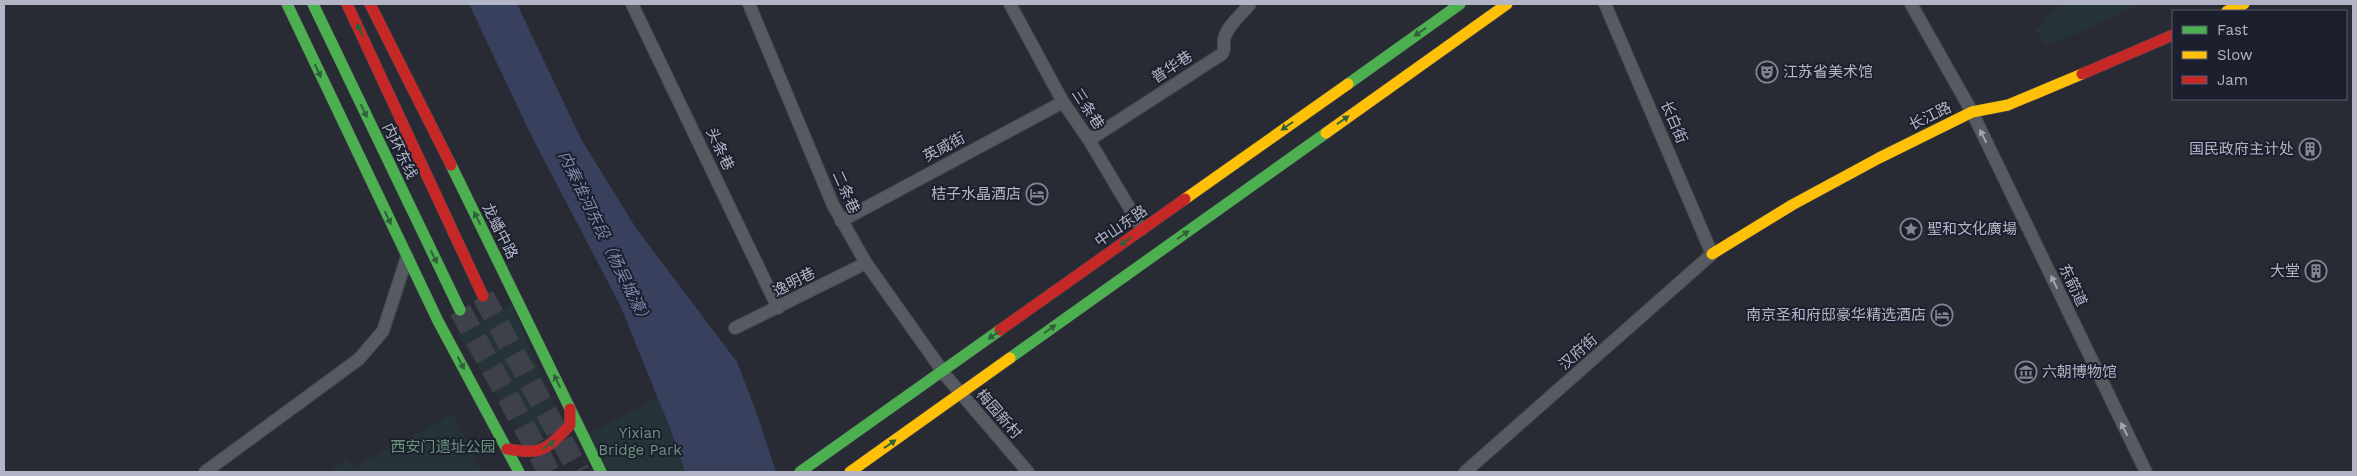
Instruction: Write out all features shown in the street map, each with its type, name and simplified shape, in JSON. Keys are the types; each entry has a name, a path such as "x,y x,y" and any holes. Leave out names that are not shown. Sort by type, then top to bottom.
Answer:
{"main road":[{"path":"287,4 438,321 519,472"},
{"name":"内环东线","path":"313,4 460,310"},
{"name":"内环东线","path":"347,4 483,296"},
{"name":"龙蟠中路","path":"370,4 602,472"},
{"name":"中山东路","path":"800,472 944,374 1142,230 1460,4"},
{"path":"850,472 1507,4"},
{"path":"2229,10 2244,4"},
{"name":"长江路","path":"1712,254 1792,205 1879,158 1972,112 2008,106 2172,35"},
{"path":"507,449 529,453 542,450 554,443 570,425 570,408"}],"street":[{"name":"头条巷","path":"632,4 778,308"},
{"name":"二条巷","path":"749,4 841,221 866,263 944,374"},
{"name":"三条巷","path":"1010,4 1063,102 1090,140 1142,230"},
{"name":"普华巷","path":"1090,140 1222,54 1224,51 1224,39 1229,30 1250,4"},
{"name":"长白街","path":"1605,4 1712,254"},
{"name":"东箭道","path":"1911,4 1972,112 2146,472"},
{"name":"英威街","path":"841,221 1063,102"},
{"name":"汉府街","path":"1464,472 1712,254"},
{"path":"205,472 359,359 370,348 383,331 407,257"},
{"name":"逸明巷","path":"735,328 866,263"},
{"name":"梅园新村","path":"944,374 1028,472"}],"green space":[{"path":"2062,4 2141,4 2047,46 2035,30 2044,25 2042,19"},
{"path":"512,305 554,405 555,421 549,429 538,435 524,435 457,334"},
{"name":"Yixian Bridge Park","path":"658,397 684,472 601,472 584,437"},
{"name":"西安门遗址公园","path":"453,414 482,472 328,472 347,459 353,468"}],"water":[{"name":"内秦淮河东段（杨吴城濠）","path":"469,4 517,4 581,139 636,228 737,362 776,472 685,472 668,423 620,305 531,135"}],"tunnel":[{"path":"483,296 579,472"},
{"path":"460,310 549,472"}],"traffic: fast":[{"path":"287,4 438,321 519,472"},
{"path":"313,4 460,310"},
{"path":"1348,84 1460,4"},
{"path":"1010,358 1326,133"},
{"path":"451,165 601,472"},
{"path":"800,472 1000,330"}],"traffic: slow":[{"path":"1326,133 1507,4"},
{"path":"2229,10 2244,4"},
{"path":"1712,254 1792,205 1879,158 1972,112 2008,105 2082,74"},
{"path":"1185,199 1348,84"},
{"path":"850,472 1010,358"}],"traffic: jam":[{"path":"347,4 483,296"},
{"path":"370,4 451,165"},
{"path":"2082,74 2172,35"},
{"path":"1000,330 1185,199"},
{"path":"507,449 519,451 543,449 570,425 570,409"}],"place":[{"name":"江苏省美术馆","path":"1767,72"},
{"name":"国民政府主计处","path":"2310,149"},
{"name":"桔子水晶酒店","path":"1037,194"},
{"name":"聖和文化廣場","path":"1911,229"},
{"name":"大堂","path":"2316,271"},
{"name":"南京圣和府邸豪华精选酒店","path":"1942,315"},
{"name":"六朝博物馆","path":"2026,372"}]}
